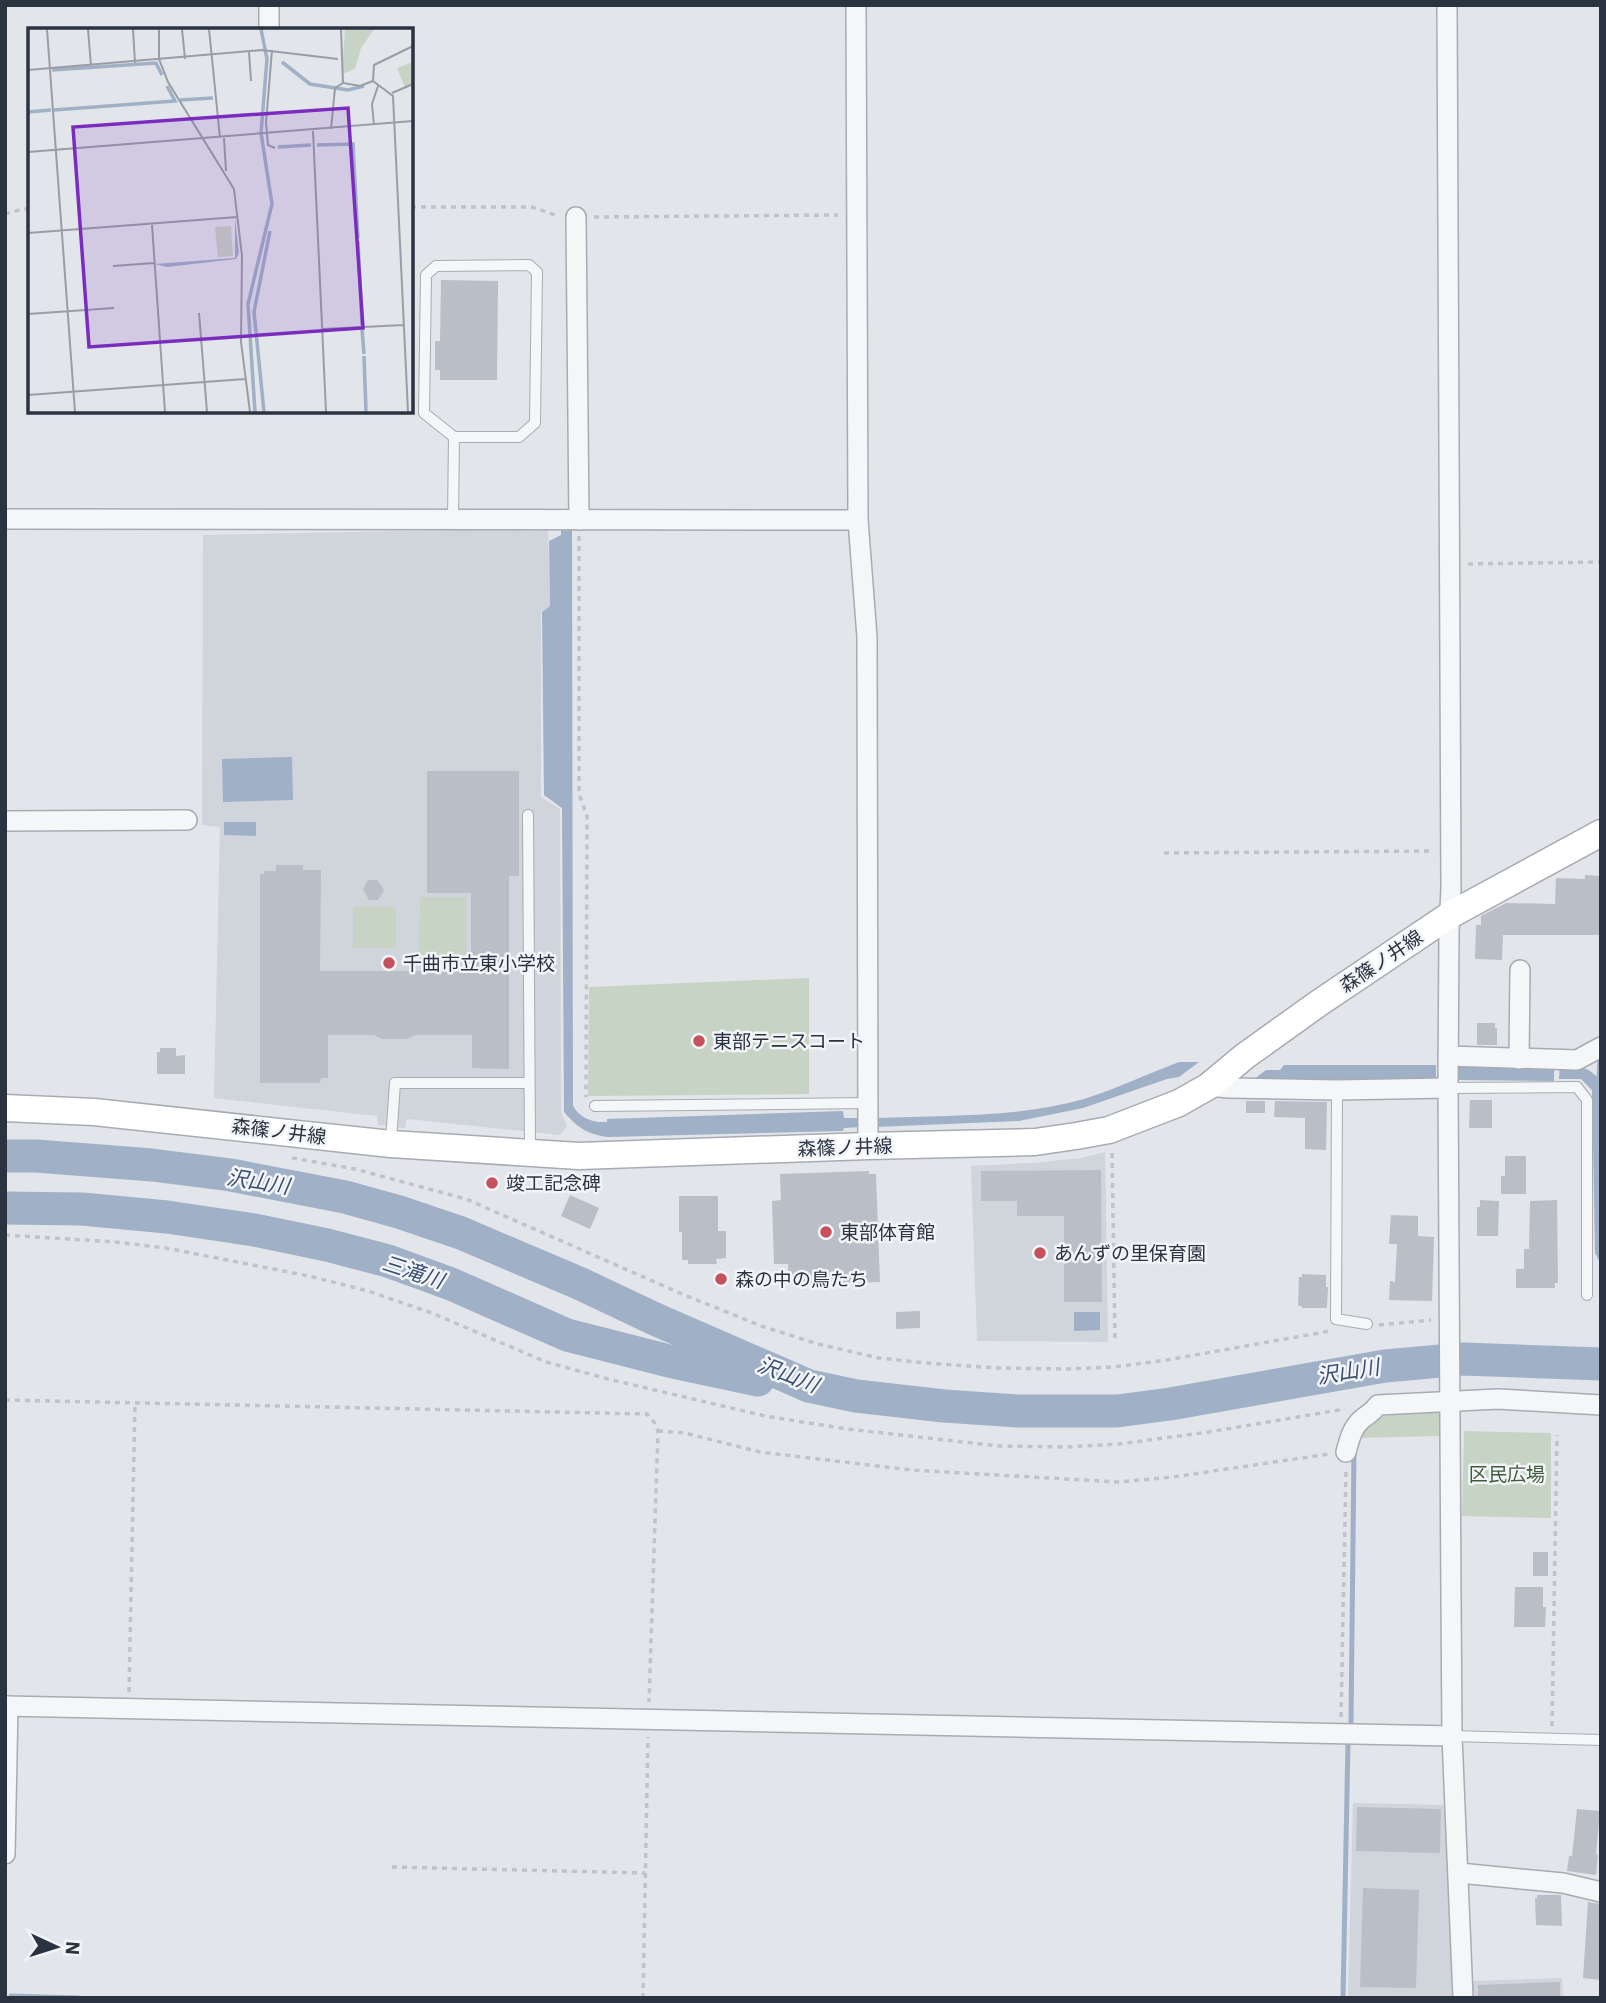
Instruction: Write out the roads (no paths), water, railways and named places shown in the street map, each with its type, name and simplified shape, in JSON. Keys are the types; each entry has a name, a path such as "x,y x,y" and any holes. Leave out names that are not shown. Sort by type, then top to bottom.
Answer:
{"main road":[{"name":"森篠ノ井線","path":"5,1108 153,1117 391,1144 579,1156 1035,1142 1109,1130 1179,1103 1209,1086 1245,1056 1319,1003 1450,915 1601,833"}],"street":[{"path":"269,5 269,28"},
{"path":"856,5 858,520 867,637 868,1146"},
{"path":"1447,5 1450,851 1448,1087 1452,1736 1463,1998"},
{"path":"576,217 579,520"},
{"path":"5,519 858,520"},
{"path":"5,821 187,820"},
{"path":"1519,1059 1520,970"},
{"path":"1448,1058 1577,1060 1601,1047"},
{"path":"1209,1086 1336,1090 1448,1087"},
{"path":"1346,1452 1360,1421 1371,1415 1378,1405 1451,1399 1497,1399 1601,1405"},
{"path":"5,1854 7,1706 1452,1736"},
{"path":"1459,1873 1563,1883 1601,1892"}],"lane":[{"path":"529,265 537,272 535,423 519,437 454,438 424,413 426,275 436,266 529,265"},
{"path":"453,519 454,438"},
{"path":"528,815 530,1153"},
{"path":"391,1144 395,1083 528,1083"},
{"path":"1448,1087 1577,1087 1587,1100 1587,1295"},
{"path":"1336,1090 1336,1320 1367,1324"},
{"path":"595,1106 868,1103"},
{"path":"1452,1736 1601,1740"}],"water":[{"path":"561,526 572,526 573,1106 583,1117 602,1122 607,1122 607,1119 843,1111 844,1118 861,1118 862,1127 844,1128 843,1131 608,1137 583,1129 564,1112 562,808 544,795 542,612 550,606 549,541 561,535"},
{"path":"292,757 293,800 223,802 222,759"},
{"path":"224,822 256,822 256,836 224,835"},
{"path":"1179,1062 1199,1062 1179,1077 1083,1108 1019,1121 876,1127 876,1118 1007,1113 1059,1105 1096,1095"},
{"path":"1459,1062 1554,1063 1554,1081 1459,1080"},
{"path":"1560,1062 1589,1070 1601,1083 1601,1264 1595,1253 1592,1090 1581,1079 1559,1079"},
{"path":"1284,1065 1436,1065 1436,1082 1249,1083 1266,1070 1280,1070"},
{"path":"1074,1312 1100,1312 1100,1330 1074,1331"}],"waterway":[{"path":"1599,1080 1600,1055"},
{"name":"沢山川","path":"5,1156 152,1165 231,1175 345,1197 399,1212 461,1233 809,1386 856,1396 1018,1411 1117,1411 1385,1366 1463,1359 1601,1364"},
{"name":"三滝川","path":"5,1208 82,1209 167,1217 254,1230 327,1245 388,1261 451,1284 567,1335 758,1380"},
{"path":"1351,1723 1354,1450"},
{"path":"1343,1998 1348,1742"},
{"path":"11,1996 79,1998"}],"place":[{"name":"千曲市立東小学校","path":"389,963"},
{"name":"東部テニスコート","path":"699,1041"},
{"name":"竣工記念碑","path":"492,1183"},
{"name":"東部体育館","path":"826,1232"},
{"name":"あんずの里保育園","path":"1040,1253"},
{"name":"森の中の鳥たち","path":"721,1279"}],"park label":[{"name":"区民広場","path":"1507,1474"}]}
